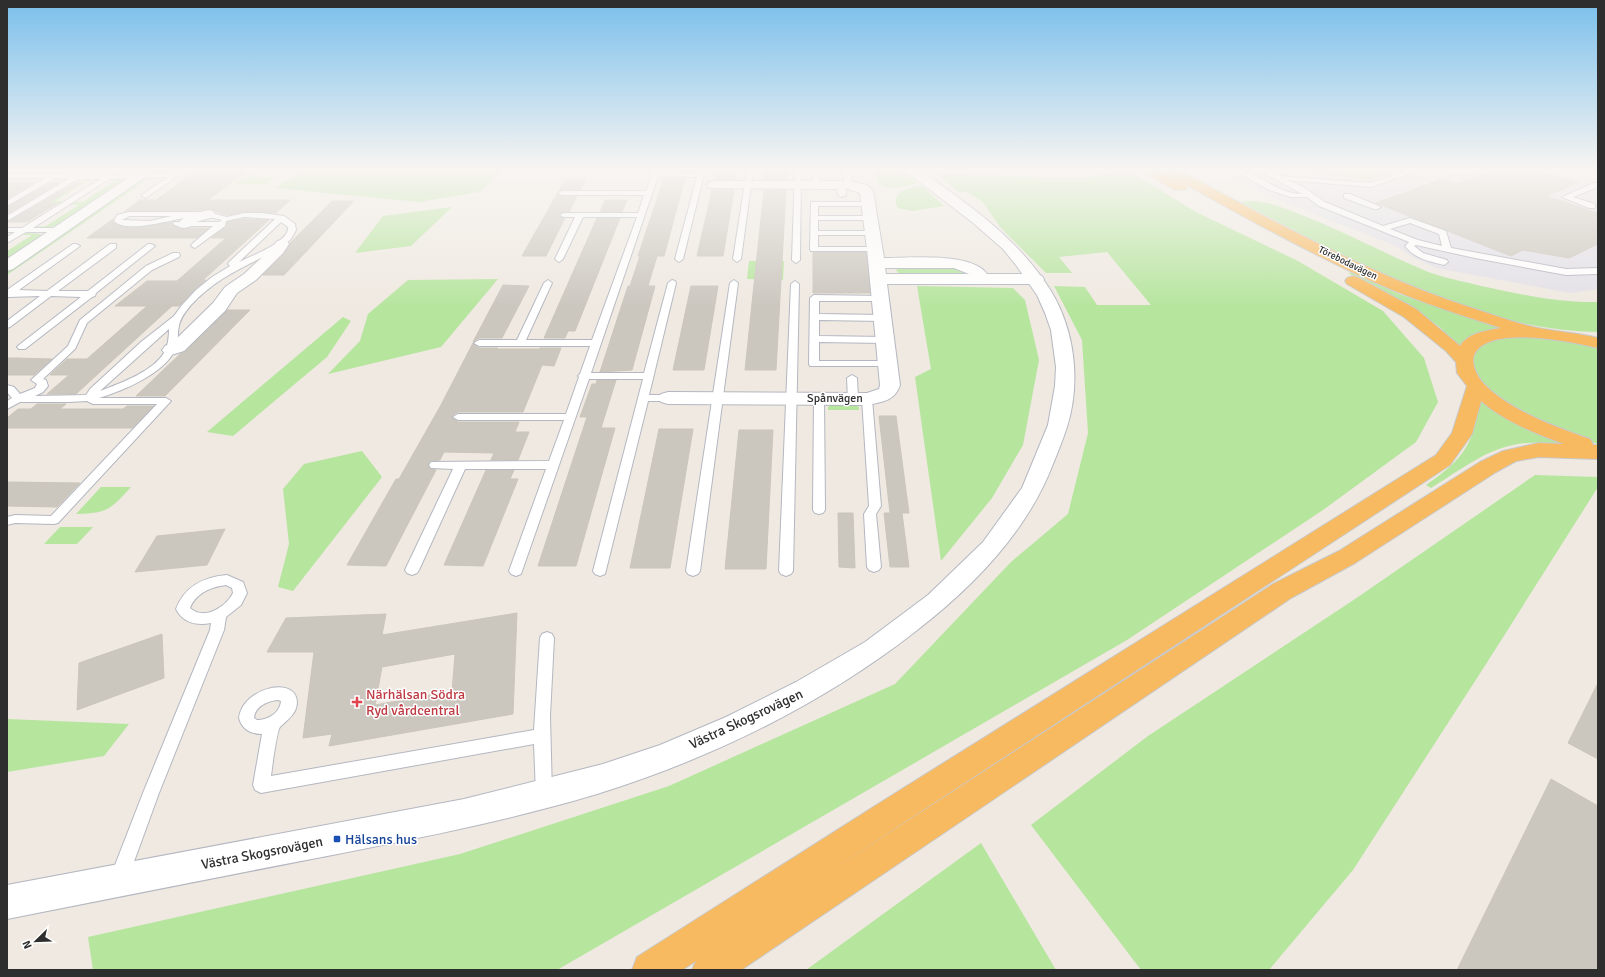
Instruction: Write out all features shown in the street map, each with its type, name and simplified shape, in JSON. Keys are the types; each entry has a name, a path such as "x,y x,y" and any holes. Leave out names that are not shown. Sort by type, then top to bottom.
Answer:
{"highway":[{"name":"Törebodavägen","path":"1233,216 1410,312 1447,343 1463,359"},
{"name":"Törebodavägen","path":"1254,216 1386,282 1438,302 1536,333"},
{"path":"1598,343 1560,335 1507,333 1484,337 1469,346 1463,359 1466,372 1476,386 1503,408 1522,419 1566,439 1598,448"},
{"path":"650,970 889,814 1443,460 1462,434 1476,386"},
{"path":"710,970 1236,620 1282,591 1347,557 1488,467 1510,456 1539,450 1598,452"}],"street":[{"path":"8,264 81,216"},
{"path":"184,224 198,216"},
{"name":"Västra Skogsrovägen","path":"7,902 464,814 603,778 679,750 737,725 798,695 858,661 907,627 946,594 984,556 1013,520 1036,485 1053,448 1064,403 1065,369 1062,334 1052,307 1036,279 1023,262 990,229 972,216"},
{"name":"Spånvägen","path":"668,398 860,399 879,396 888,392 890,384 889,364 871,218"},
{"path":"171,350 183,342 219,307 231,290 250,277 278,250 282,244"},
{"path":"877,264 983,280 1036,279"}],"lane":[{"path":"7,241 46,216"},
{"path":"124,216 120,217 118,221 121,223 184,224 224,222 242,216"},
{"path":"150,223 193,216"},
{"path":"206,216 224,222"},
{"path":"11,403 90,397 104,393 134,380 155,367 166,358 171,350 174,337 172,328 185,307 216,278 236,265 282,244 292,233 292,226 281,218 266,216"},
{"path":"560,259 580,216"},
{"path":"516,571 568,418 641,216"},
{"path":"679,259 690,216"},
{"path":"737,259 743,216"},
{"path":"796,260 797,216"},
{"path":"1350,216 1415,242 1447,250 1566,272 1598,271"},
{"path":"236,265 232,264 281,218"},
{"path":"871,218 814,218 814,249 877,264"},
{"path":"1383,229 1410,220 1443,233 1447,250"},
{"path":"195,246 224,222"},
{"path":"7,230 59,230"},
{"path":"814,233 873,233"},
{"path":"1415,242 1409,246 1412,251 1426,258 1444,262"},
{"path":"8,294 76,246"},
{"path":"7,325 113,246"},
{"path":"22,347 150,246"},
{"path":"11,403 39,390 43,386 42,382 36,380 72,347 83,322 149,268 176,255"},
{"path":"520,343 548,283"},
{"path":"600,571 672,283"},
{"path":"694,571 734,283"},
{"path":"786,572 795,284"},
{"path":"8,294 118,294"},
{"path":"881,298 814,298 814,364 889,364"},
{"path":"814,317 883,318"},
{"path":"90,397 94,391 130,357 177,318"},
{"path":"814,339 885,340"},
{"path":"479,343 595,343"},
{"path":"583,376 649,376"},
{"path":"852,378 860,399 875,506 870,514 874,567"},
{"path":"7,388 10,389 11,403"},
{"path":"7,521 15,519 54,520 166,401 93,402 90,397"},
{"path":"643,398 668,398"},
{"path":"819,399 819,510"},
{"path":"458,417 568,418"},
{"path":"435,465 552,465"},
{"path":"412,570 461,465"},
{"path":"118,881 151,793 217,630 219,615"},
{"path":"544,794 541,736 542,690 547,638"},
{"path":"272,724 261,785 541,736"}],"shaded area":[{"path":"1319,216 1598,216 1598,289 1570,293 1436,268 1414,258 1398,247"}],"green space":[{"path":"62,216 74,216 62,224 50,227 34,227 46,226"},
{"path":"88,216 94,216 7,275 7,270"},
{"path":"383,216 443,216 411,246 355,253"},
{"path":"992,216 1203,216 1298,261 1383,311 1424,358 1438,402 1416,442 1323,510 1127,640 557,970 93,970 88,937 460,854 669,786 895,684 1011,562 1068,514 1088,433 1082,340 1054,286 1085,287 1097,305 1151,305 1107,252 1059,257 1072,273 1046,273 1000,227"},
{"path":"1266,216 1302,216 1439,276 1539,297 1569,301 1598,302 1598,332 1550,328 1504,319 1458,305 1413,288 1368,268"},
{"path":"28,233 40,234 43,236 7,260 7,251 32,235 22,235"},
{"path":"749,261 784,261 783,280 747,279"},
{"path":"955,266 974,276 903,275 899,274 896,270 899,267"},
{"path":"1352,272 1399,294 1506,330 1461,345 1455,344 1441,328 1430,320 1348,273"},
{"path":"498,279 441,347 328,374 360,341 368,314 408,280"},
{"path":"917,286 1013,288 1025,300 1039,360 1023,445 992,498 941,561 915,377 931,369"},
{"path":"343,317 351,321 327,357 233,436 207,432"},
{"path":"1525,337 1559,339 1598,348 1598,444 1576,438 1531,419 1496,396 1478,376 1473,366 1474,356 1477,350 1489,342 1496,340"},
{"path":"1478,400 1557,439 1556,443 1529,443 1502,448 1480,457 1431,488 1426,485 1449,468 1470,440 1477,415"},
{"path":"832,404 854,404 859,407 859,410 828,410 828,407"},
{"path":"362,451 382,477 293,591 278,587 289,544 283,489 304,464"},
{"path":"1535,475 1598,477 1598,487 1353,870 1269,970 1141,970 1031,825 1148,736 1358,597"},
{"path":"101,487 131,487 108,509 95,513 76,514"},
{"path":"60,527 93,527 77,544 44,544"},
{"path":"7,719 129,724 104,756 7,772"},
{"path":"981,843 1056,970 806,970"}],"building":[{"path":"18,216 37,216 27,222 7,222"},
{"path":"317,216 340,216 284,275 263,275 284,254 290,243"},
{"path":"545,216 559,216 565,218 546,256 522,256"},
{"path":"651,216 675,216 664,256 657,256 648,286 655,286 632,370 600,372 628,286 630,286 640,256 638,256"},
{"path":"706,216 730,216 723,256 697,256"},
{"path":"761,216 785,216 776,370 745,370"},
{"path":"1408,216 1598,216 1598,244 1569,258 1523,250 1511,256"},
{"path":"597,218 620,218 575,331 568,331 565,338 544,338"},
{"path":"113,219 113,222 120,226 130,228 172,222 172,225 184,229 209,228 197,238 87,238"},
{"path":"244,219 269,220 203,280 206,280 179,306 172,306 76,394 47,394 69,375 50,375 67,359 87,359 147,306 115,306 147,281 177,281 226,238 211,238 226,227 227,222"},
{"path":"813,252 866,252 870,293 813,293"},
{"path":"503,285 529,286 502,338 479,338 473,342"},
{"path":"691,286 718,286 704,370 673,370"},
{"path":"227,310 250,310 165,396 136,396 180,354 185,352"},
{"path":"473,343 479,348 561,348 554,366 542,365 523,412 458,412 452,416 458,422 519,422 515,432 529,432 518,460 491,460 494,453 444,452 440,460 430,461 428,464 430,469 436,470 386,566 347,565 396,479 399,479 441,405"},
{"path":"7,358 52,359 34,375 7,375"},
{"path":"597,380 616,380 601,428 615,428 576,566 538,566 587,417 580,417 592,384 596,384"},
{"path":"37,404 66,404 60,409 123,409 127,406 154,406 132,428 7,428 7,418 18,409 31,409"},
{"path":"879,416 896,416 909,513 902,513 909,567 890,567 884,513 890,513"},
{"path":"659,429 693,429 670,568 630,568"},
{"path":"739,430 773,430 766,569 725,569"},
{"path":"486,470 514,470 510,479 518,479 483,566 444,565"},
{"path":"7,482 80,483 57,507 7,506"},
{"path":"838,513 853,513 855,568 839,567"},
{"path":"225,529 207,565 135,572 157,536"},
{"path":"517,613 513,714 329,746 332,734 303,738 314,652 267,652 286,618 386,614 382,635","holes":["455,654 452,691 375,705 382,667"]},
{"path":"162,634 164,678 77,710 79,663"},
{"path":"1598,683 1598,759 1568,743"},
{"path":"1551,779 1598,806 1598,970 1457,970"}],"place":[{"name":"Närhälsan Södra Ryd vårdcentral","path":"357,702"},
{"name":"Hälsans hus","path":"337,839"}]}
